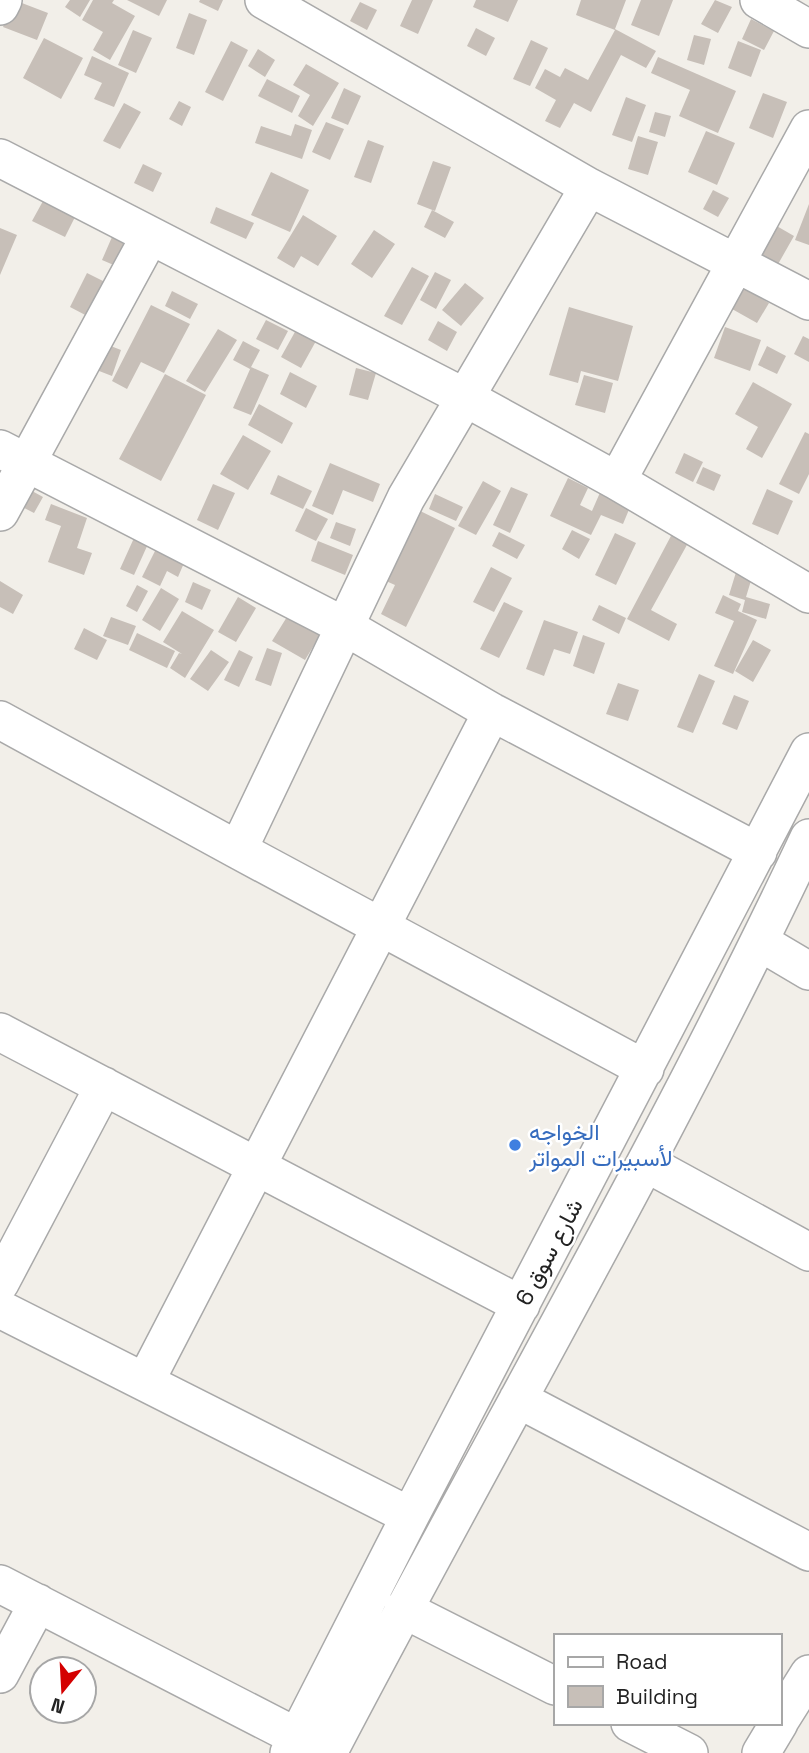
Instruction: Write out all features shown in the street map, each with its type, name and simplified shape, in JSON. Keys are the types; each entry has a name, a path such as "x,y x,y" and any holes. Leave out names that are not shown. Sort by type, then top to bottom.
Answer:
{"street":[{"path":"0,6 3,0"},
{"path":"760,0 809,29"},
{"path":"274,3 589,187 809,301"},
{"path":"617,481 809,129"},
{"path":"0,158 466,398 617,481 809,594"},
{"path":"238,850 406,498 589,187"},
{"path":"0,512 13,456 150,236"},
{"path":"13,456 344,626 492,712 758,852"},
{"path":"145,1382 492,712"},
{"path":"0,719 645,1069"},
{"name":"شارع سوق 6","path":"305,1748 410,1516 809,752"},
{"name":"شارع سوق 6","path":"305,1748 402,1609 646,1163 760,942 809,838"},
{"path":"760,942 809,971"},
{"path":"0,1032 521,1305"},
{"path":"0,1283 104,1086"},
{"path":"646,1163 809,1252"},
{"path":"0,1309 410,1516"},
{"path":"517,1399 809,1552"},
{"path":"0,1584 305,1748"},
{"path":"0,1674 38,1603"},
{"path":"402,1609 554,1685"},
{"path":"781,1720 809,1674"},
{"path":"634,1725 689,1753"},
{"path":"761,1753 778,1725"}],"building":[{"path":"14,0 48,13 37,40 3,27"},
{"path":"70,0 90,0 80,17 65,7"},
{"path":"93,0 114,0 112,3 135,16 110,60 93,50 103,32 82,20"},
{"path":"127,0 167,0 159,16"},
{"path":"223,0 218,11 199,2"},
{"path":"412,0 433,0 418,34 400,26"},
{"path":"476,0 518,0 508,22 473,7"},
{"path":"581,0 626,0 615,29 656,51 646,68 621,55 591,112 574,103 560,128 545,121 556,100 535,88 545,69 560,77 565,68 588,80 615,30 576,15"},
{"path":"641,0 673,0 659,36 631,25"},
{"path":"715,0 732,7 718,33 701,24"},
{"path":"360,2 377,10 367,30 350,21"},
{"path":"189,13 207,20 194,55 176,48"},
{"path":"751,19 774,31 764,50 742,39"},
{"path":"476,28 495,38 486,56 467,46"},
{"path":"133,30 152,38 136,73 118,65"},
{"path":"694,35 711,39 704,65 687,60"},
{"path":"44,38 83,58 61,99 23,78"},
{"path":"531,40 548,48 530,86 513,79"},
{"path":"231,41 248,50 223,101 205,92"},
{"path":"738,41 761,50 751,77 728,68"},
{"path":"258,49 275,60 265,77 248,66"},
{"path":"92,56 129,73 114,107 94,99 102,83 84,75"},
{"path":"658,57 736,91 718,133 679,116 690,90 651,73"},
{"path":"306,64 339,83 313,126 298,116 310,95 293,85"},
{"path":"267,79 300,96 292,113 258,96"},
{"path":"344,88 361,96 348,125 331,118"},
{"path":"763,93 787,102 773,138 749,128"},
{"path":"626,97 646,105 632,142 612,135"},
{"path":"179,101 191,107 182,126 169,119"},
{"path":"124,103 141,112 120,149 103,141"},
{"path":"655,112 671,116 665,137 649,132"},
{"path":"326,122 344,129 330,160 312,152"},
{"path":"295,124 312,130 302,159 255,143 261,126 291,136"},
{"path":"706,131 735,143 717,185 688,172"},
{"path":"638,136 658,142 648,175 628,169"},
{"path":"368,140 384,146 371,183 354,177"},
{"path":"433,161 451,167 435,211 417,204"},
{"path":"143,164 162,173 153,192 134,183"},
{"path":"271,172 309,190 290,232 251,215"},
{"path":"713,190 729,198 718,217 703,209"},
{"path":"43,201 75,217 65,237 32,221"},
{"path":"809,204 809,245 795,240"},
{"path":"216,207 254,223 246,239 210,223"},
{"path":"432,210 454,222 445,238 424,227"},
{"path":"303,215 337,236 318,266 301,256 294,268 277,258"},
{"path":"768,221 794,236 777,266 751,251"},
{"path":"0,228 17,235 0,275"},
{"path":"374,230 395,244 372,278 351,264"},
{"path":"112,237 126,243 116,266 102,260"},
{"path":"412,267 429,276 402,325 384,316"},
{"path":"435,272 451,280 436,309 420,300"},
{"path":"87,273 107,283 91,318 70,307"},
{"path":"729,279 769,303 757,323 716,300"},
{"path":"465,283 484,298 461,326 442,310"},
{"path":"172,291 198,304 190,319 165,306"},
{"path":"151,305 190,324 164,373 141,362 127,389 112,381"},
{"path":"569,307 633,326 618,381 581,371 578,383 549,375"},
{"path":"266,320 288,331 278,350 256,339"},
{"path":"438,321 457,332 447,351 428,340"},
{"path":"725,327 761,340 750,371 714,358"},
{"path":"218,329 237,340 205,392 186,381"},
{"path":"296,330 316,341 301,368 281,357"},
{"path":"803,336 809,339 809,362 794,354"},
{"path":"243,341 260,350 250,369 233,360"},
{"path":"103,343 121,350 112,376 94,369"},
{"path":"767,346 786,356 777,374 758,365"},
{"path":"251,367 269,375 251,415 233,408"},
{"path":"356,368 376,373 368,400 349,395"},
{"path":"290,372 317,386 306,408 280,394"},
{"path":"165,374 206,395 161,481 119,459"},
{"path":"584,375 613,383 605,413 575,405"},
{"path":"753,382 792,404 762,458 746,449 758,427 735,414"},
{"path":"259,404 293,423 282,444 248,425"},
{"path":"805,432 809,434 809,474 799,494 779,484"},
{"path":"243,435 271,451 248,490 220,474"},
{"path":"684,453 703,462 693,482 675,473"},
{"path":"330,463 380,484 373,502 343,490 333,515 312,506"},
{"path":"703,467 721,475 714,491 696,483"},
{"path":"278,475 312,491 303,509 270,494"},
{"path":"568,478 588,488 580,505 592,511 602,488 633,500 623,524 601,515 591,535 550,516"},
{"path":"12,480 43,497 34,513 3,497"},
{"path":"483,481 501,491 476,535 458,526"},
{"path":"213,484 235,493 218,530 197,520"},
{"path":"511,487 528,494 510,533 493,525"},
{"path":"767,489 793,501 778,535 752,524"},
{"path":"435,494 463,507 456,521 429,509"},
{"path":"51,504 87,518 77,548 92,553 84,575 48,562 61,526 45,520"},
{"path":"412,507 455,528 406,627 381,614 395,585 377,577"},
{"path":"306,508 328,519 316,541 295,531"},
{"path":"336,522 356,529 350,546 330,538"},
{"path":"572,530 590,539 579,559 562,549"},
{"path":"499,532 525,545 517,559 492,546"},
{"path":"615,533 636,543 616,585 595,575"},
{"path":"672,534 688,543 651,610 677,624 669,641 627,619"},
{"path":"134,538 148,544 134,575 120,569"},
{"path":"318,541 353,555 345,575 311,561"},
{"path":"156,549 184,563 178,577 167,571 160,586 142,577"},
{"path":"491,567 512,578 494,612 473,602"},
{"path":"737,569 753,574 746,597 770,604 766,619 742,612 745,600 729,595"},
{"path":"0,581 23,595 13,614 0,607"},
{"path":"193,582 211,590 202,610 185,602"},
{"path":"137,585 148,591 137,612 126,606"},
{"path":"161,588 179,599 160,631 142,620"},
{"path":"723,595 741,604 738,611 757,620 733,674 714,666 734,621 715,613"},
{"path":"238,597 256,608 236,642 218,632"},
{"path":"504,602 523,611 499,658 480,649"},
{"path":"599,605 626,618 619,634 592,620"},
{"path":"182,611 214,630 185,678 170,668 179,653 182,654 163,642"},
{"path":"290,612 322,632 305,660 272,641"},
{"path":"111,617 136,626 128,645 103,636"},
{"path":"544,620 578,632 570,654 554,649 544,676 526,669"},
{"path":"84,628 107,640 97,660 74,649"},
{"path":"137,633 175,651 167,668 129,650"},
{"path":"583,635 605,643 594,674 573,666"},
{"path":"753,640 771,650 753,682 735,671"},
{"path":"267,648 282,653 271,686 255,680"},
{"path":"211,650 229,662 208,691 190,679"},
{"path":"239,650 253,657 239,687 224,680"},
{"path":"699,674 715,681 693,733 677,727"},
{"path":"618,683 639,690 628,721 606,714"},
{"path":"734,695 749,701 737,730 722,724"}],"place":[{"name":"الخواجه لأسبيرات المواتر","path":"515,1145"}]}
